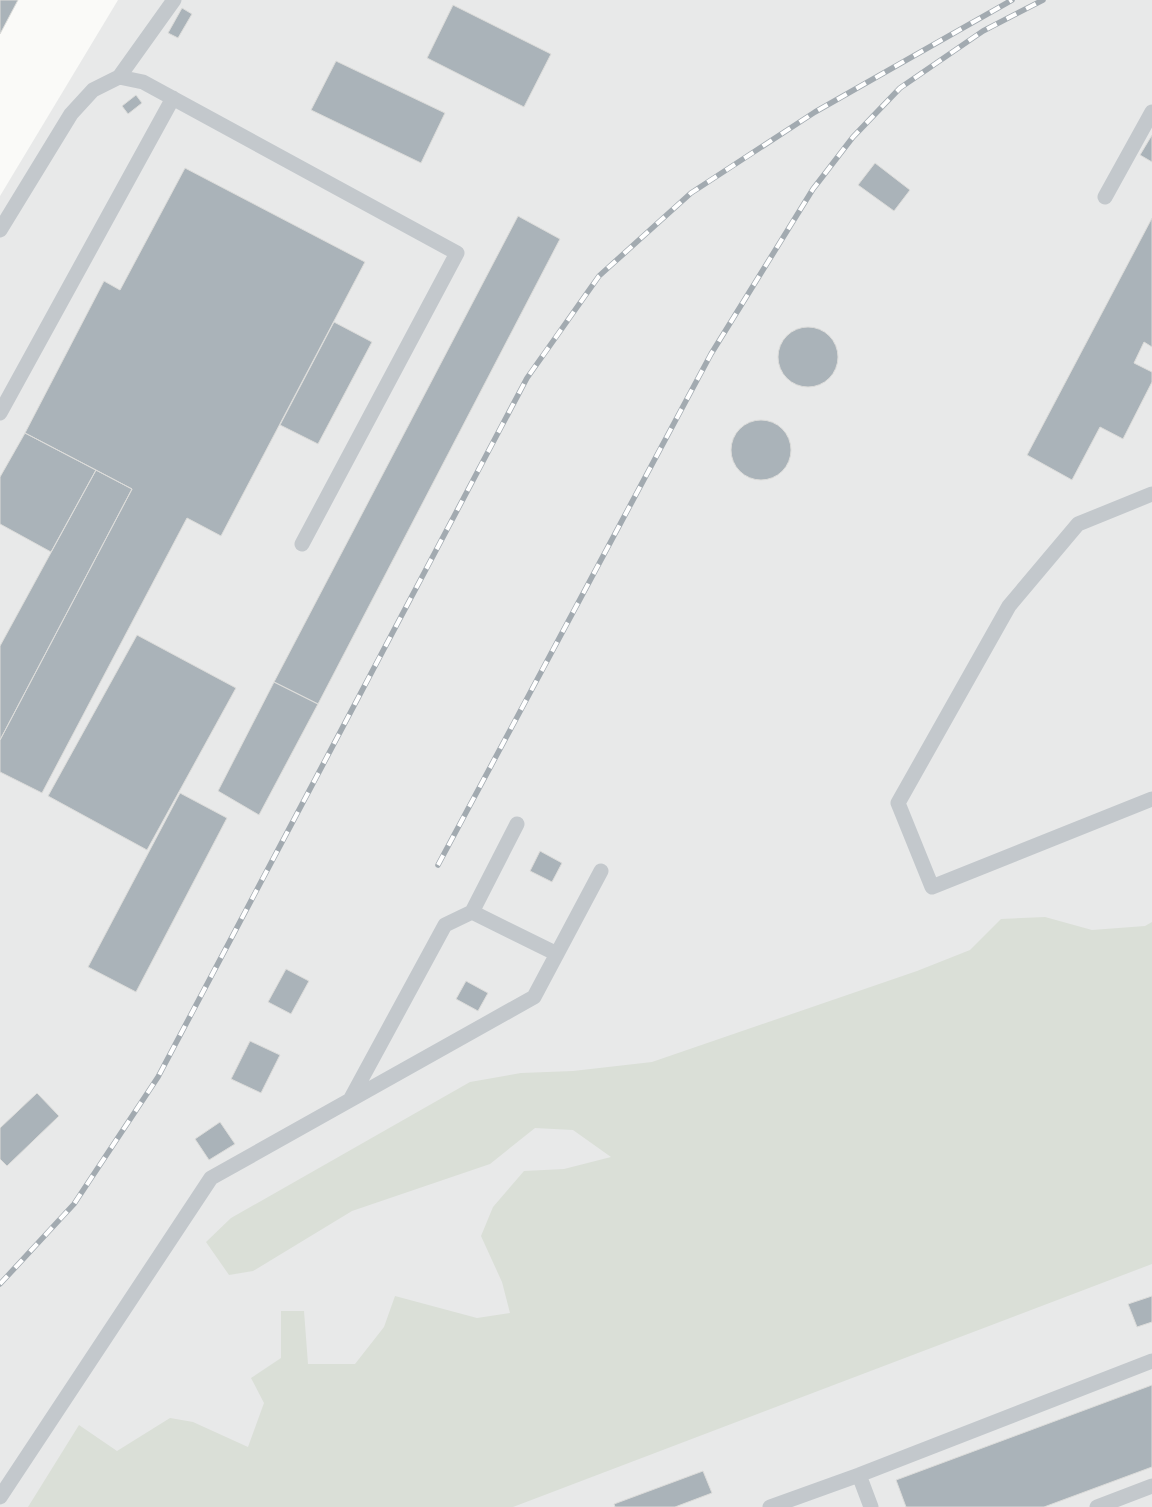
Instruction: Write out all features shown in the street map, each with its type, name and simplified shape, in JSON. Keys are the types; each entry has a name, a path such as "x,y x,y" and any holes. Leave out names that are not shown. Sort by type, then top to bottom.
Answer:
{"lane":[{"path":"0,230 71,114 93,90 119,77 174,0"},
{"path":"119,77 142,82 173,98 457,253 302,544"},
{"path":"0,413 173,98"},
{"path":"1105,197 1152,112"},
{"path":"1152,494 1078,524 1009,606 898,803 932,887 1152,799"},
{"path":"350,1100 445,925 472,912 517,824"},
{"path":"0,1497 211,1178 534,997 601,871"},
{"path":"472,912 557,954"},
{"path":"770,1507 859,1475 1152,1361"},
{"path":"859,1475 871,1507"},
{"path":"1097,1507 1152,1486"}],"shaded area":[{"path":"118,0 1152,0 1152,1507 0,1507 0,196"},
{"path":"1045,917 1092,930 1145,926 1152,922 1152,1264 513,1507 28,1507 79,1425 117,1451 170,1418 193,1422 248,1447 264,1403 251,1378 281,1358 281,1311 304,1311 308,1364 355,1364 384,1327 395,1296 477,1318 510,1313 502,1282 481,1236 493,1207 524,1171 564,1169 611,1157 573,1130 535,1128 490,1164 352,1211 253,1271 229,1275 206,1242 231,1218 470,1082 521,1073 573,1071 652,1062 917,971 970,950 1001,919"}],"building":[{"path":"0,0 18,0 0,34"},
{"path":"453,5 551,54 524,107 427,58"},
{"path":"182,8 192,14 178,38 168,33"},
{"path":"336,61 445,113 421,163 311,110"},
{"path":"136,95 142,103 128,114 122,106"},
{"path":"1152,135 1152,162 1140,155"},
{"path":"875,163 910,190 894,211 858,185"},
{"path":"185,168 365,262 221,536 187,518 42,793 0,772 0,740 132,489 25,433 104,281 120,290"},
{"path":"518,216 560,239 318,704 274,682"},
{"path":"1152,218 1152,347 1144,342 1134,363 1152,372 1152,382 1123,439 1100,427 1072,480 1027,455"},
{"path":"334,322 372,342 318,444 280,425"},
{"path":"802,327 814,327 825,332 833,340 838,351 836,369 825,382 814,387 802,387 791,382 783,374 778,363 778,351 783,340 791,332"},
{"path":"755,420 767,420 778,425 786,433 791,444 789,462 778,475 767,480 755,480 744,475 736,467 731,456 731,444 736,433 744,425"},
{"path":"25,433 96,470 51,552 0,524 0,477"},
{"path":"96,470 132,489 0,740 0,646"},
{"path":"137,635 236,688 147,850 48,796"},
{"path":"274,682 318,704 259,815 218,791"},
{"path":"180,793 227,818 136,992 88,967"},
{"path":"540,851 562,863 552,882 530,871"},
{"path":"286,969 309,981 291,1014 268,1002"},
{"path":"466,981 488,993 478,1011 456,999"},
{"path":"250,1041 280,1055 261,1093 231,1079"},
{"path":"37,1093 59,1116 7,1166 0,1159 0,1128"},
{"path":"220,1122 235,1144 209,1160 195,1139"},
{"path":"1152,1296 1152,1322 1137,1327 1128,1304"},
{"path":"1152,1385 1152,1467 1044,1507 906,1507 896,1480"},
{"path":"703,1471 712,1493 675,1507 615,1507 614,1504"}],"railway":[{"path":"0,1284 74,1204 158,1077 527,378 599,276 691,193 815,112 1012,0"},
{"path":"438,865 711,354 813,189 853,137 900,88 983,31 1043,0"}]}
